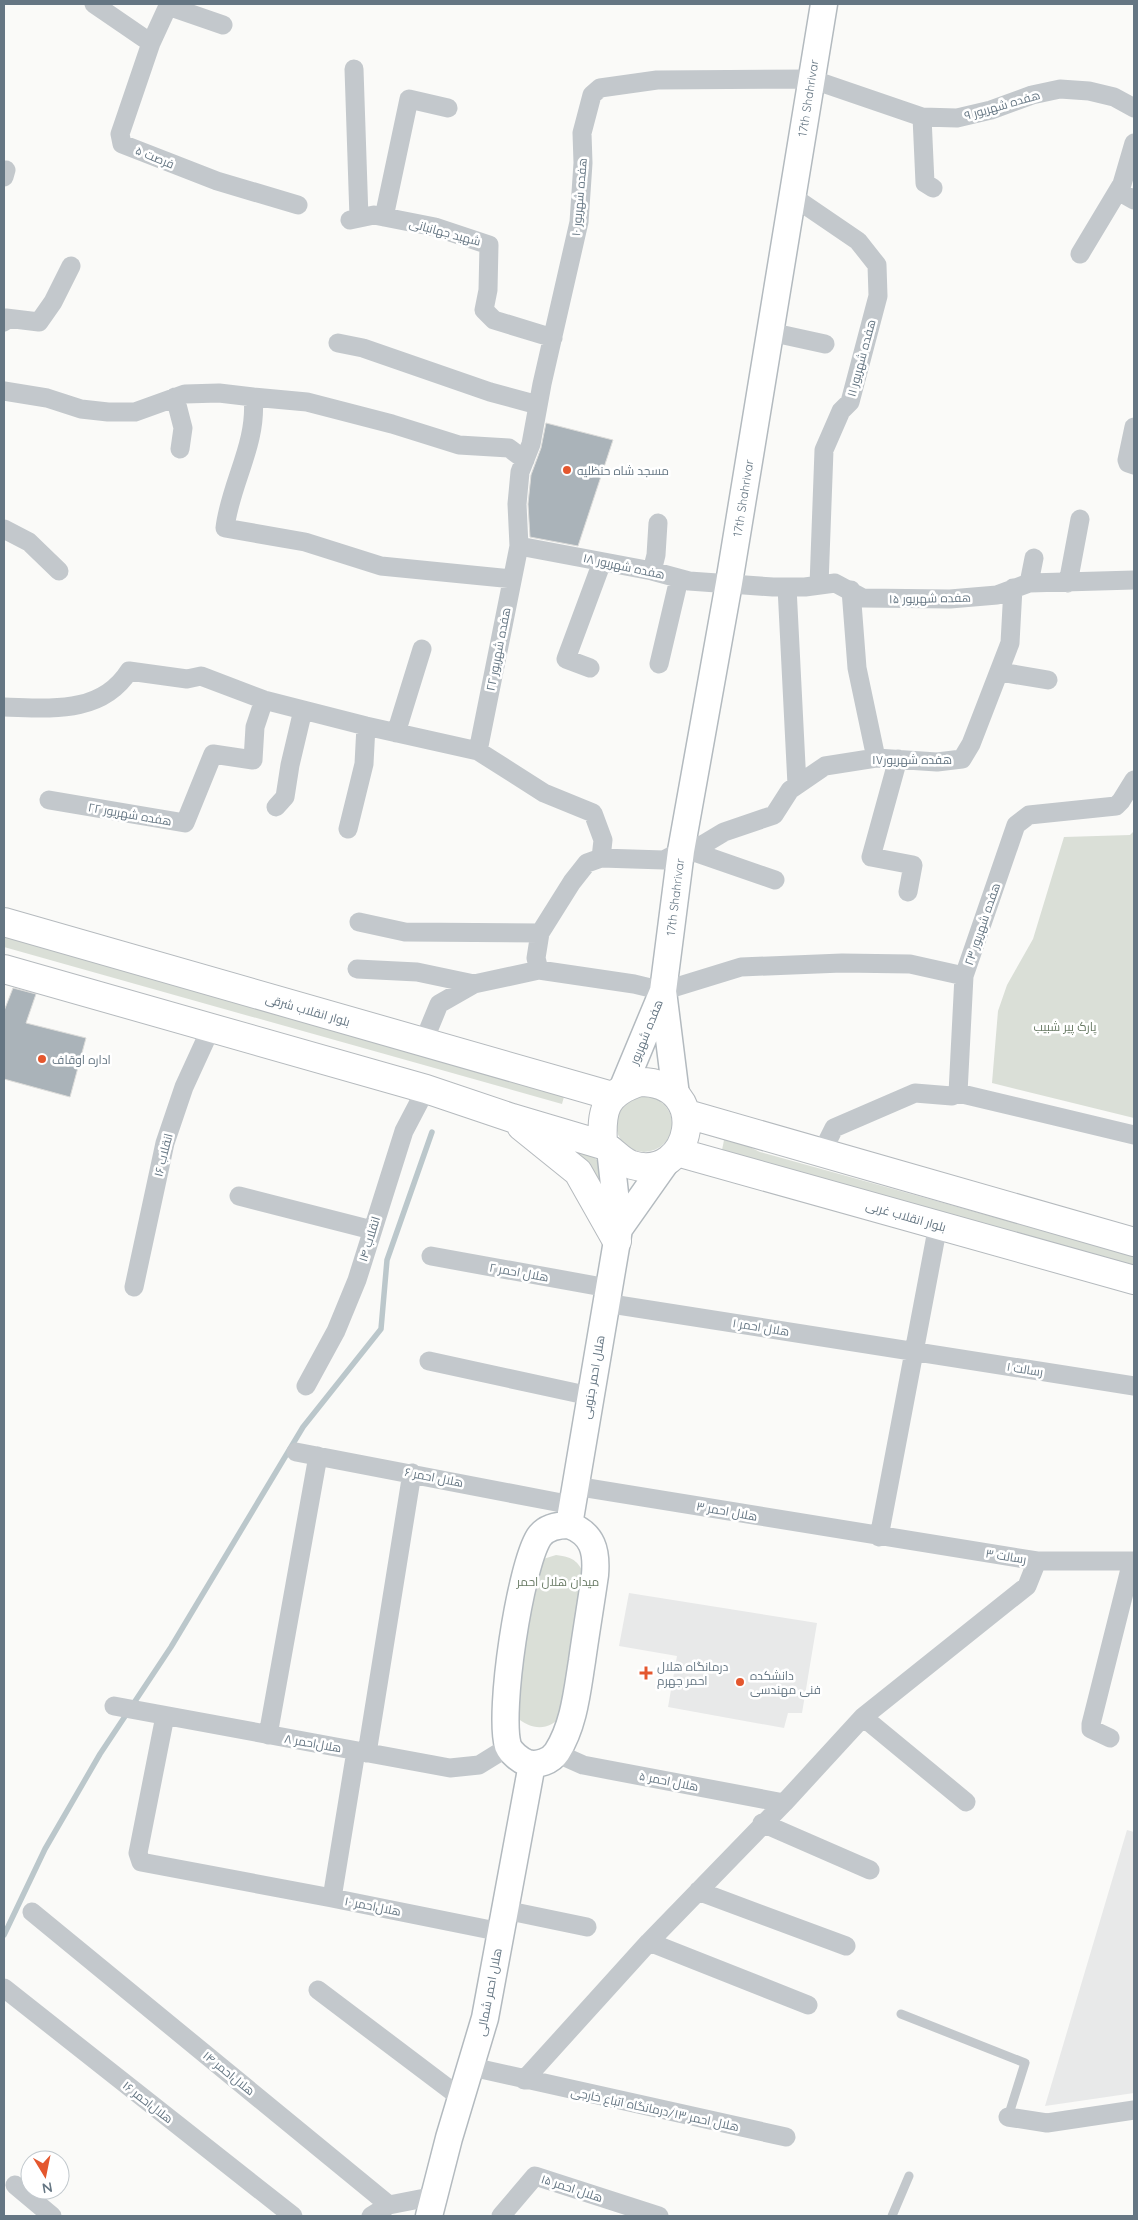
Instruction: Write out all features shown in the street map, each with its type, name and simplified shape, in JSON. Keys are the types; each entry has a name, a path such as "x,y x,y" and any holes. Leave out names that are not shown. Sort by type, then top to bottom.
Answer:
{"main road":[{"name":"17th Shahrivar","path":"663,991 681,851 729,583 824,4"},
{"name":"بلوار انقلاب شرقی","path":"4,922 422,1043 618,1092"},
{"path":"4,969 426,1089 606,1147 624,1162 633,1165 650,1166 672,1156 684,1141 688,1128 681,1105"},
{"name":"هفده شهریور","path":"618,1092 663,991"},
{"name":"هفده شهریور","path":"663,991 681,1105"},
{"path":"606,1147 602,1122 605,1108 618,1092 640,1082 650,1082 660,1084 681,1105 821,1154 1134,1242"},
{"path":"512,1118 578,1172 618,1235"},
{"name":"هلال احمر جنوبی","path":"572,1505 618,1235 606,1147"},
{"name":"هلال احمر جنوبی","path":"618,1235 672,1156"},
{"name":"بلوار انقلاب غربی","path":"672,1156 938,1225 1134,1280"},
{"path":"572,1505 581,1529 591,1540 597,1558 574,1710 556,1753 548,1761 532,1764 520,1760 508,1747 505,1691 528,1561 540,1536 554,1526 572,1505"},
{"name":"هلال احمر شمالی","path":"432,2206 485,2018 532,1764"}],"street":[{"path":"94,4 151,43 168,6 223,25"},
{"name":"فرصت ۵","path":"151,43 120,134 122,144 217,181 298,205"},
{"name":"شهید جهانبانی","path":"354,69 354,219 374,215 435,227 489,245 488,290 484,310 494,320 553,338"},
{"name":"هفده شهریور ۹","path":"811,79 922,116 957,118 991,110 1032,95 1060,89 1090,91 1114,96 1134,108"},
{"name":"هفده شهریور ۱۰","path":"519,546 517,504 520,472 531,444 579,222 583,163 582,133 592,94 600,88 657,80 811,79"},
{"path":"384,217 409,99 448,108"},
{"path":"922,116 925,183 933,188"},
{"path":"1080,254 1122,184 1134,143"},
{"path":"1118,191 1134,200"},
{"name":"هفده شهریور ۱۱","path":"792,196 858,241 877,265 878,296 850,402 841,411 824,450 819,585"},
{"path":"4,322 6,318 39,322 53,302 71,266"},
{"path":"770,332 824,344"},
{"path":"338,343 363,348 490,392 538,405"},
{"path":"4,391 48,398 81,409 108,412 135,412 185,394 219,393 307,402 392,424 459,446 509,448 525,460"},
{"path":"175,397 183,428 180,449"},
{"path":"253,397 255,412 250,437 236,487 227,508 225,528 305,542 381,566 512,579"},
{"path":"1134,427 1127,460 1128,463 1134,465"},
{"path":"1068,583 1080,519"},
{"path":"652,571 656,555 658,523"},
{"path":"4,529 28,542 59,571"},
{"name":"هفده شهریور ۱۸","path":"519,546 652,571 689,581 729,583"},
{"name":"هفده شهریور ۲۲","path":"478,751 519,546"},
{"name":"هفده شهریور۱۷","path":"681,851 704,844 724,832 774,815 790,790 825,766 876,758 936,762 962,759 971,744 1000,672 1010,643 1021,586 1034,558"},
{"path":"590,668 566,659 602,562"},
{"path":"659,664 679,579"},
{"name":"هفده شهریور ۱۵","path":"729,583 787,587 835,583 863,598 909,600 997,595 1021,586 1134,580"},
{"path":"787,587 797,785"},
{"path":"851,590 857,668 876,758"},
{"path":"396,733 422,649"},
{"path":"4,707 80,705 105,697 121,683 129,671 187,679 201,676 264,700 366,726 478,751 544,793 593,813 603,840 602,858"},
{"path":"1000,672 1048,680"},
{"name":"هفده شهریور ۲۲","path":"49,800 185,823 213,754 253,760 255,727 264,700"},
{"path":"276,807 285,797 290,765 303,710"},
{"path":"348,829 364,764 366,726"},
{"path":"898,759 871,857 913,865 908,892"},
{"name":"هفده شهریور ۲۳","path":"663,991 741,967 842,963 910,964 964,976 1016,825 1029,815 1116,806 1134,780"},
{"path":"539,970 536,958 540,934 582,870 587,864 602,858 664,860 681,851 697,853 775,880"},
{"path":"359,922 405,932 540,934"},
{"path":"357,969 417,972 474,984"},
{"path":"422,1043 439,1004 474,984 539,970 634,984 663,991"},
{"path":"958,1093 964,976"},
{"name":"انقلاب ۱۶","path":"134,1287 165,1143 184,1087 211,1028"},
{"name":"انقلاب ۱۴","path":"306,1386 336,1331 356,1280 404,1131 426,1089"},
{"path":"821,1154 834,1128 915,1093 952,1096 958,1093 1134,1135"},
{"path":"239,1196 372,1230"},
{"path":"879,1537 916,1352 938,1225"},
{"name":"هلال احمر ۲","path":"430,1256 607,1295"},
{"name":"هلال احمر ۱","path":"607,1295 916,1352"},
{"name":"رسالت ۱","path":"916,1352 1134,1386"},
{"path":"429,1361 590,1396"},
{"name":"هلال احمر ۶","path":"296,1452 572,1505"},
{"path":"268,1735 318,1456"},
{"name":"هلال‌احمر ۱۰","path":"412,1473 362,1752 332,1898 503,1921 587,1928"},
{"name":"هلال احمر ۳","path":"572,1505 879,1537"},
{"name":"رسالت ۳","path":"879,1537 1037,1561 1133,1561"},
{"path":"524,2080 649,1942 762,1823 784,1803 863,1717 1027,1586 1037,1561"},
{"path":"1110,1738 1094,1732 1091,1724 1133,1561"},
{"name":"هلال‌احمر ۸","path":"114,1706 450,1768 479,1765 508,1747"},
{"path":"165,1716 138,1853 141,1862 332,1898"},
{"path":"863,1717 966,1802"},
{"name":"هلال احمر ۵","path":"556,1753 583,1765 784,1803"},
{"path":"762,1823 870,1870"},
{"path":"698,1891 846,1946"},
{"name":"هلال‌احمر ۱۴","path":"32,1912 389,2205"},
{"path":"649,1942 808,2005"},
{"name":"هلال‌احمر ۱۶","path":"4,1988 293,2216"},
{"path":"318,1990 461,2098"},
{"name":"هلال احمر ۱۳/درمانگاه اتباع خارجی","path":"472,2067 786,2137"},
{"path":"1008,2117 1047,2123 1134,2110"},
{"name":"هلال احمر ۱۵","path":"501,2216 535,2176 659,2216"},
{"path":"15,2185 52,2216"},
{"path":"371,2216 389,2205 432,2206"}],"lane":[{"path":"902,2014 1025,2063 1008,2117"},
{"path":"892,2216 909,2176"}],"shaded area":[{"name":"دانشکده فنی مهندسی","path":"629,1593 817,1623 802,1713 788,1713 784,1728 668,1707 677,1656 619,1646"},
{"path":"1127,1830 1134,1832 1134,2093 1045,2106"}],"green space":[{"name":"پارک پیر شبیب","path":"1134,831 1134,1118 992,1083 998,1011 1007,985 1033,939 1064,837 1130,835"},
{"path":"4,936 565,1093 562,1104 4,947"},
{"path":"644,1096 655,1098 664,1104 670,1113 672,1124 670,1135 664,1144 655,1150 644,1152 633,1150 624,1144 618,1135 616,1124 618,1113 624,1104 633,1098"},
{"path":"551,1130 592,1154 603,1168 608,1200"},
{"path":"725,1135 760,1152 1134,1256 1134,1267 721,1155"},
{"name":"میدان هلال احمر","path":"556,1555 575,1561 581,1568 585,1579 562,1715 546,1727 534,1727 516,1717 533,1573 540,1560"}],"building":[{"name":"مسجد شاه حنظلیه","path":"546,423 613,440 578,546 530,537 528,504 531,475 541,448"},
{"name":"اداره اوقاف","path":"13,988 36,994 26,1023 86,1038 70,1097 4,1079 4,1011"}],"waterway":[{"path":"4,1935 45,1849 100,1754 171,1647 303,1427 381,1329 387,1260 432,1132"}],"place":[{"name":"مسجد شاه حنظلیه","path":"567,470"},
{"name":"اداره اوقاف","path":"42,1059"},
{"name":"درمانگاه هلال احمر جهرم","path":"646,1673"},
{"name":"دانشکده فنی مهندسی","path":"740,1682"}]}
